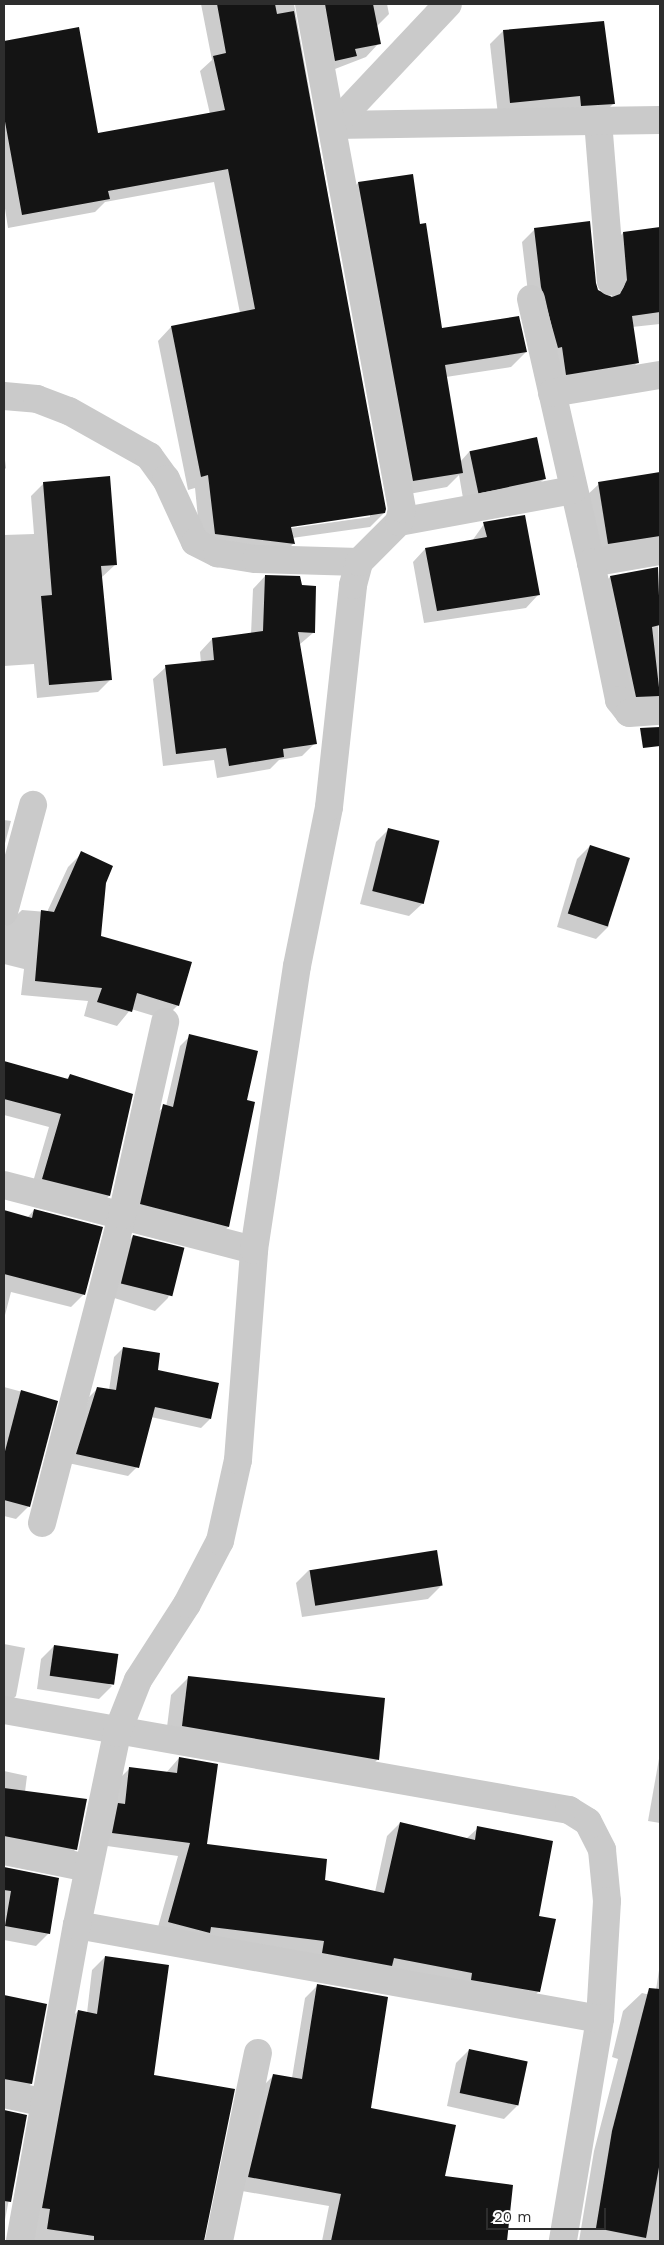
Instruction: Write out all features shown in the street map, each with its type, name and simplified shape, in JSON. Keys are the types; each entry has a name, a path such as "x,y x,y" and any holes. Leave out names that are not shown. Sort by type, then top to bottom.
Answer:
{"street":[{"path":"20,2241 77,1924 118,1733 138,1680 187,1604 220,1541 238,1460 254,1250 297,966 329,807 352,585 359,562 399,522 402,509 334,125 309,4"},
{"path":"334,125 448,4"},
{"path":"334,125 660,120"},
{"path":"598,121 611,282"},
{"path":"531,299 573,490 592,563 619,700 629,713 660,711"},
{"path":"552,393 660,375"},
{"path":"4,396 37,399 69,411 149,456 166,479 195,542 217,553 256,559 359,562"},
{"path":"399,522 573,490"},
{"path":"592,563 660,550"},
{"path":"4,912 33,806"},
{"path":"42,1523 122,1215 164,1022"},
{"path":"4,1185 254,1250"},
{"path":"4,1710 118,1733 569,1810 588,1822 602,1850 607,1900 600,2019 564,2241"},
{"path":"4,1850 88,1868"},
{"path":"77,1924 600,2019"},
{"path":"219,2241 258,2052"},
{"path":"4,2094 46,2103"}],"building":[{"path":"217,4 275,4 277,14 294,11 386,509 385,513 291,527 295,544 215,534 208,475 201,477 171,326 255,309 228,169 108,191 110,199 22,215 4,116 4,41 79,27 98,133 225,110 213,56 226,53"},
{"path":"325,4 373,4 381,44 355,49 357,56 335,61"},
{"path":"604,21 615,104 581,106 580,96 510,103 503,30"},
{"path":"413,174 420,224 426,223 442,328 519,316 527,352 445,365 463,473 413,481 358,182"},
{"path":"590,221 598,290 612,297 620,294 627,280 623,232 660,227 660,312 632,316 639,363 566,375 562,347 558,348 541,287 534,228"},
{"path":"537,437 546,479 478,493 470,451"},
{"path":"660,472 660,536 608,544 598,482"},
{"path":"110,476 117,565 101,566 112,680 49,685 41,596 52,595 43,482"},
{"path":"525,515 540,595 437,611 425,548 487,537 483,522"},
{"path":"658,567 660,625 652,627 660,696 636,697 610,576"},
{"path":"265,575 300,576 302,585 316,586 315,633 298,632 317,744 283,749 284,757 229,766 226,748 176,754 165,665 214,660 212,638 263,631"},
{"path":"660,727 660,746 643,748 640,728"},
{"path":"388,828 439,841 424,904 372,891"},
{"path":"590,845 630,858 608,926 568,913"},
{"path":"81,851 113,866 106,883 101,936 192,962 179,1006 137,993 132,1012 97,1002 102,988 35,981 41,910 54,912"},
{"path":"189,1034 258,1051 247,1100 255,1102 229,1227 140,1204 163,1104 173,1107"},
{"path":"4,1061 68,1079 70,1074 133,1094 110,1196 42,1179 61,1114 4,1099"},
{"path":"34,1209 103,1227 85,1295 4,1274 4,1210 32,1218"},
{"path":"133,1235 184,1248 172,1296 121,1284"},
{"path":"123,1347 160,1353 158,1370 219,1383 211,1419 155,1407 139,1468 76,1454 97,1387 116,1390"},
{"path":"21,1390 58,1401 30,1507 4,1500 4,1455"},
{"path":"437,1550 443,1586 315,1606 310,1570"},
{"path":"54,1645 118,1654 114,1685 50,1676"},
{"path":"188,1676 385,1698 379,1760 182,1726"},
{"path":"179,1757 218,1764 207,1844 327,1859 325,1880 384,1893 400,1822 475,1840 477,1826 553,1841 539,1916 556,1919 540,1992 471,1980 472,1973 394,1958 392,1966 322,1953 324,1941 211,1927 210,1933 168,1922 190,1843 112,1833 118,1803 125,1804 129,1767 177,1773"},
{"path":"4,1788 87,1799 77,1850 4,1836"},
{"path":"4,1867 59,1878 50,1934 5,1926 11,1891 4,1890"},
{"path":"105,1956 169,1965 154,2075 235,2089 204,2241 94,2241 94,2236 47,2229 50,2209 42,2208 78,2010 97,2014"},
{"path":"317,1984 388,1997 371,2108 456,2125 445,2176 513,2185 507,2241 331,2241 341,2194 248,2177 273,2074 302,2079"},
{"path":"649,1988 660,1989 660,2162 646,2238 596,2228 612,2131"},
{"path":"4,1995 47,2004 32,2084 4,2079"},
{"path":"469,2049 528,2061 518,2105 460,2093"},
{"path":"4,2110 27,2115 11,2202 4,2201"}]}
